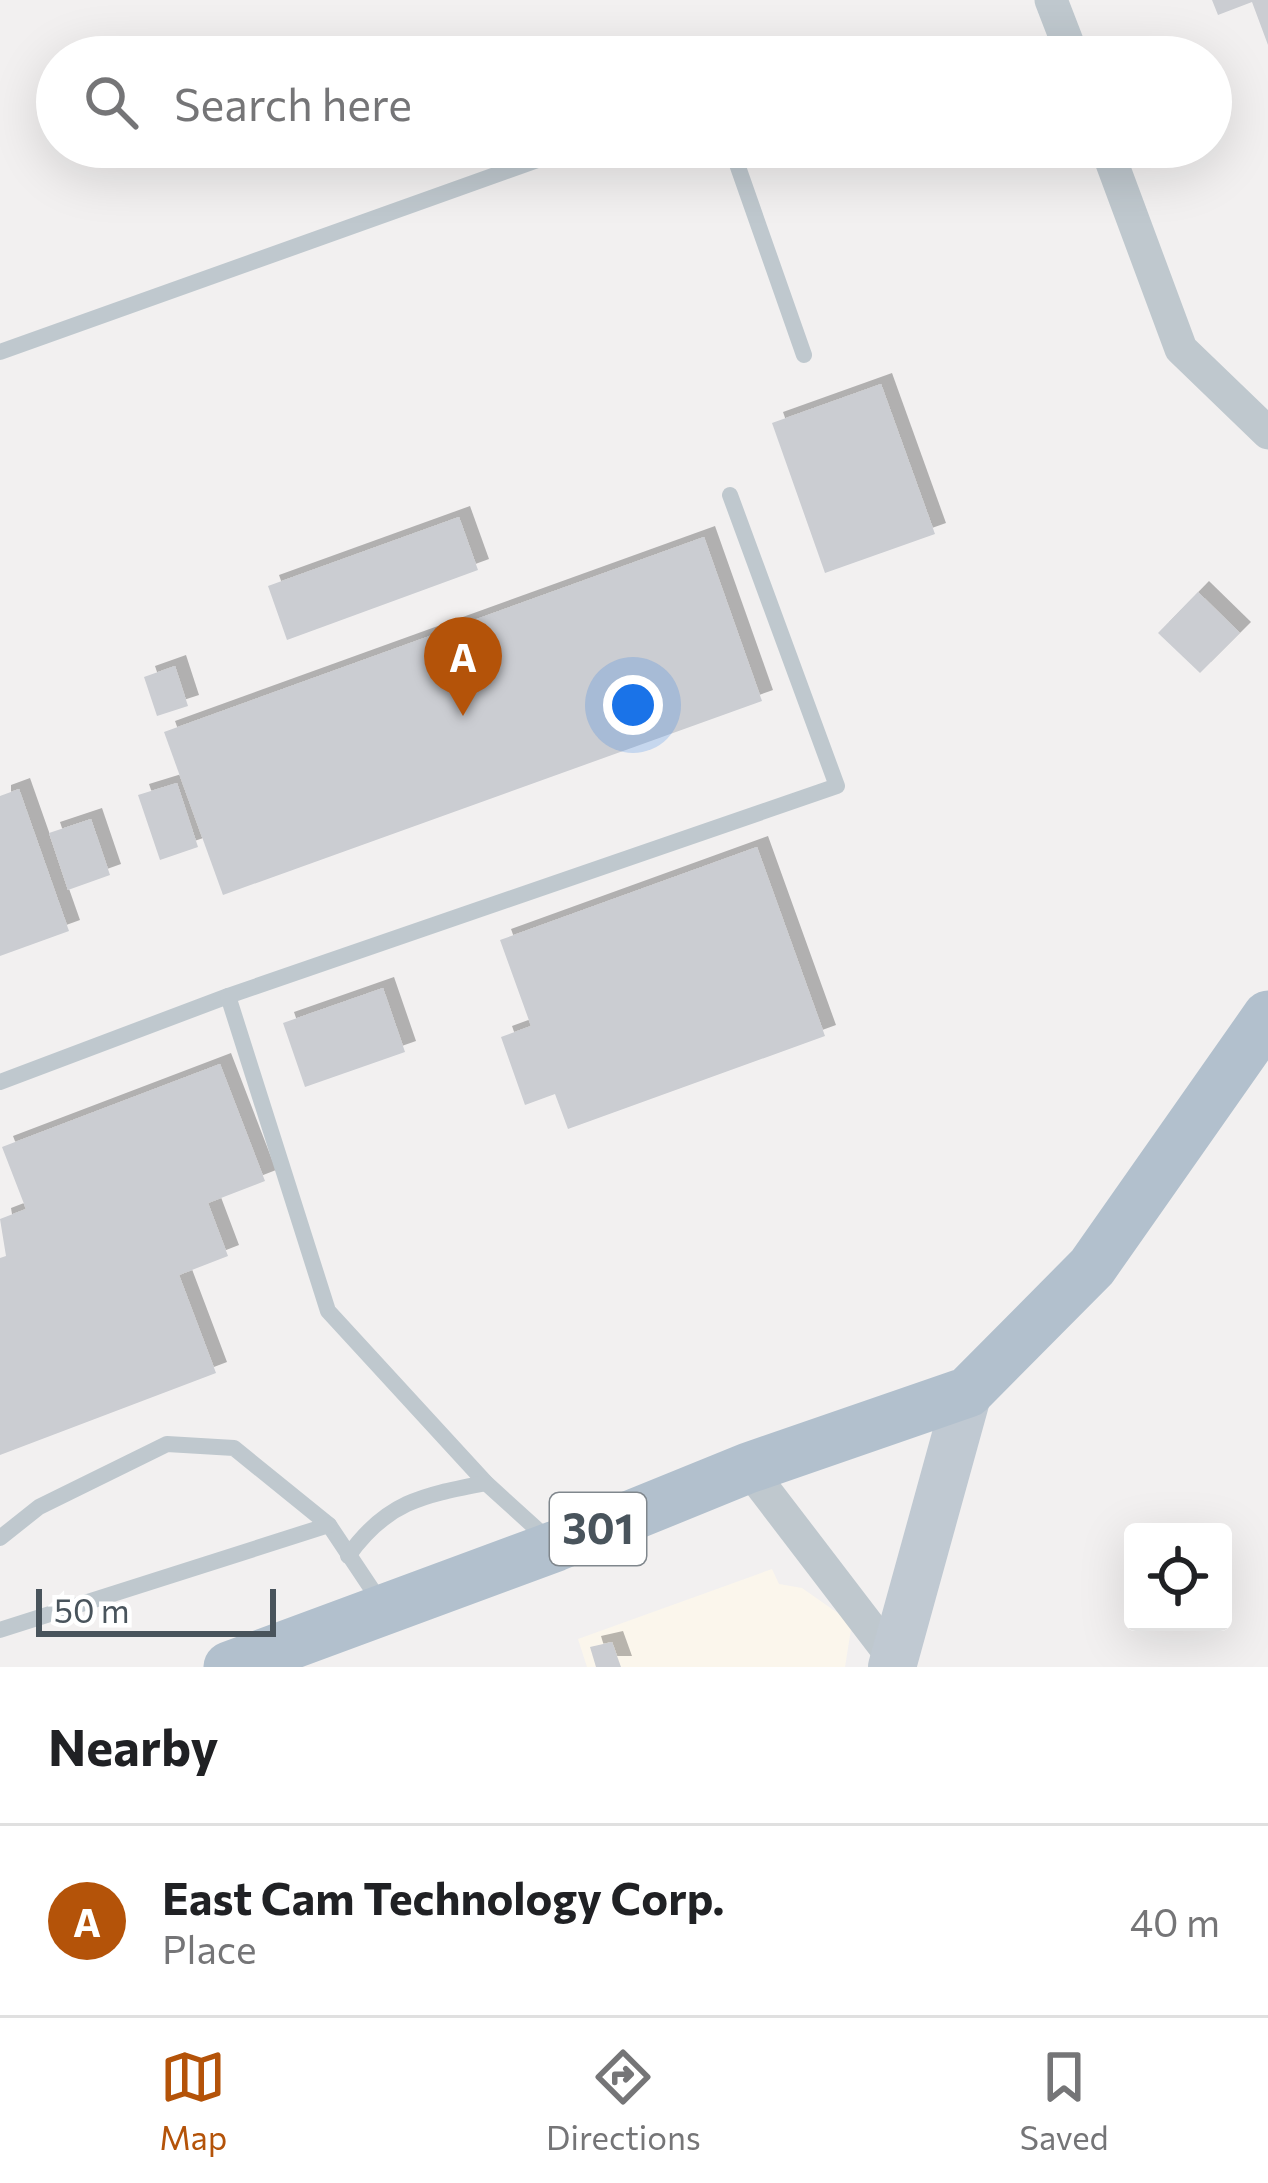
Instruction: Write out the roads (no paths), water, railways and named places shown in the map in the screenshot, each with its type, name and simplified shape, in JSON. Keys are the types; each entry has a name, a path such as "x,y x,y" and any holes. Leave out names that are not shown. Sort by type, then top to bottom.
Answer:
{"main road":[{"name":"301","path":"229,1667 556,1546 748,1468 968,1392 1092,1267 1268,1016"},
{"path":"893,1663 968,1392"}],"street":[{"path":"1052,0 1065,36"},
{"path":"1114,168 1181,350 1268,433"},
{"path":"748,1468 893,1663"}],"lane":[{"path":"0,352 515,168"},
{"path":"738,168 804,355"},
{"path":"0,1082 228,996 838,786 730,495"},
{"path":"228,996 328,1311 486,1483 556,1546"},
{"path":"0,1538 39,1507 167,1444 234,1448 328,1525 384,1608"},
{"path":"348,1556 368,1528 412,1498 486,1483"},
{"path":"0,1630 328,1525"}],"place":[{"name":"East Cam Technology Corp.","path":"463,716"}]}
